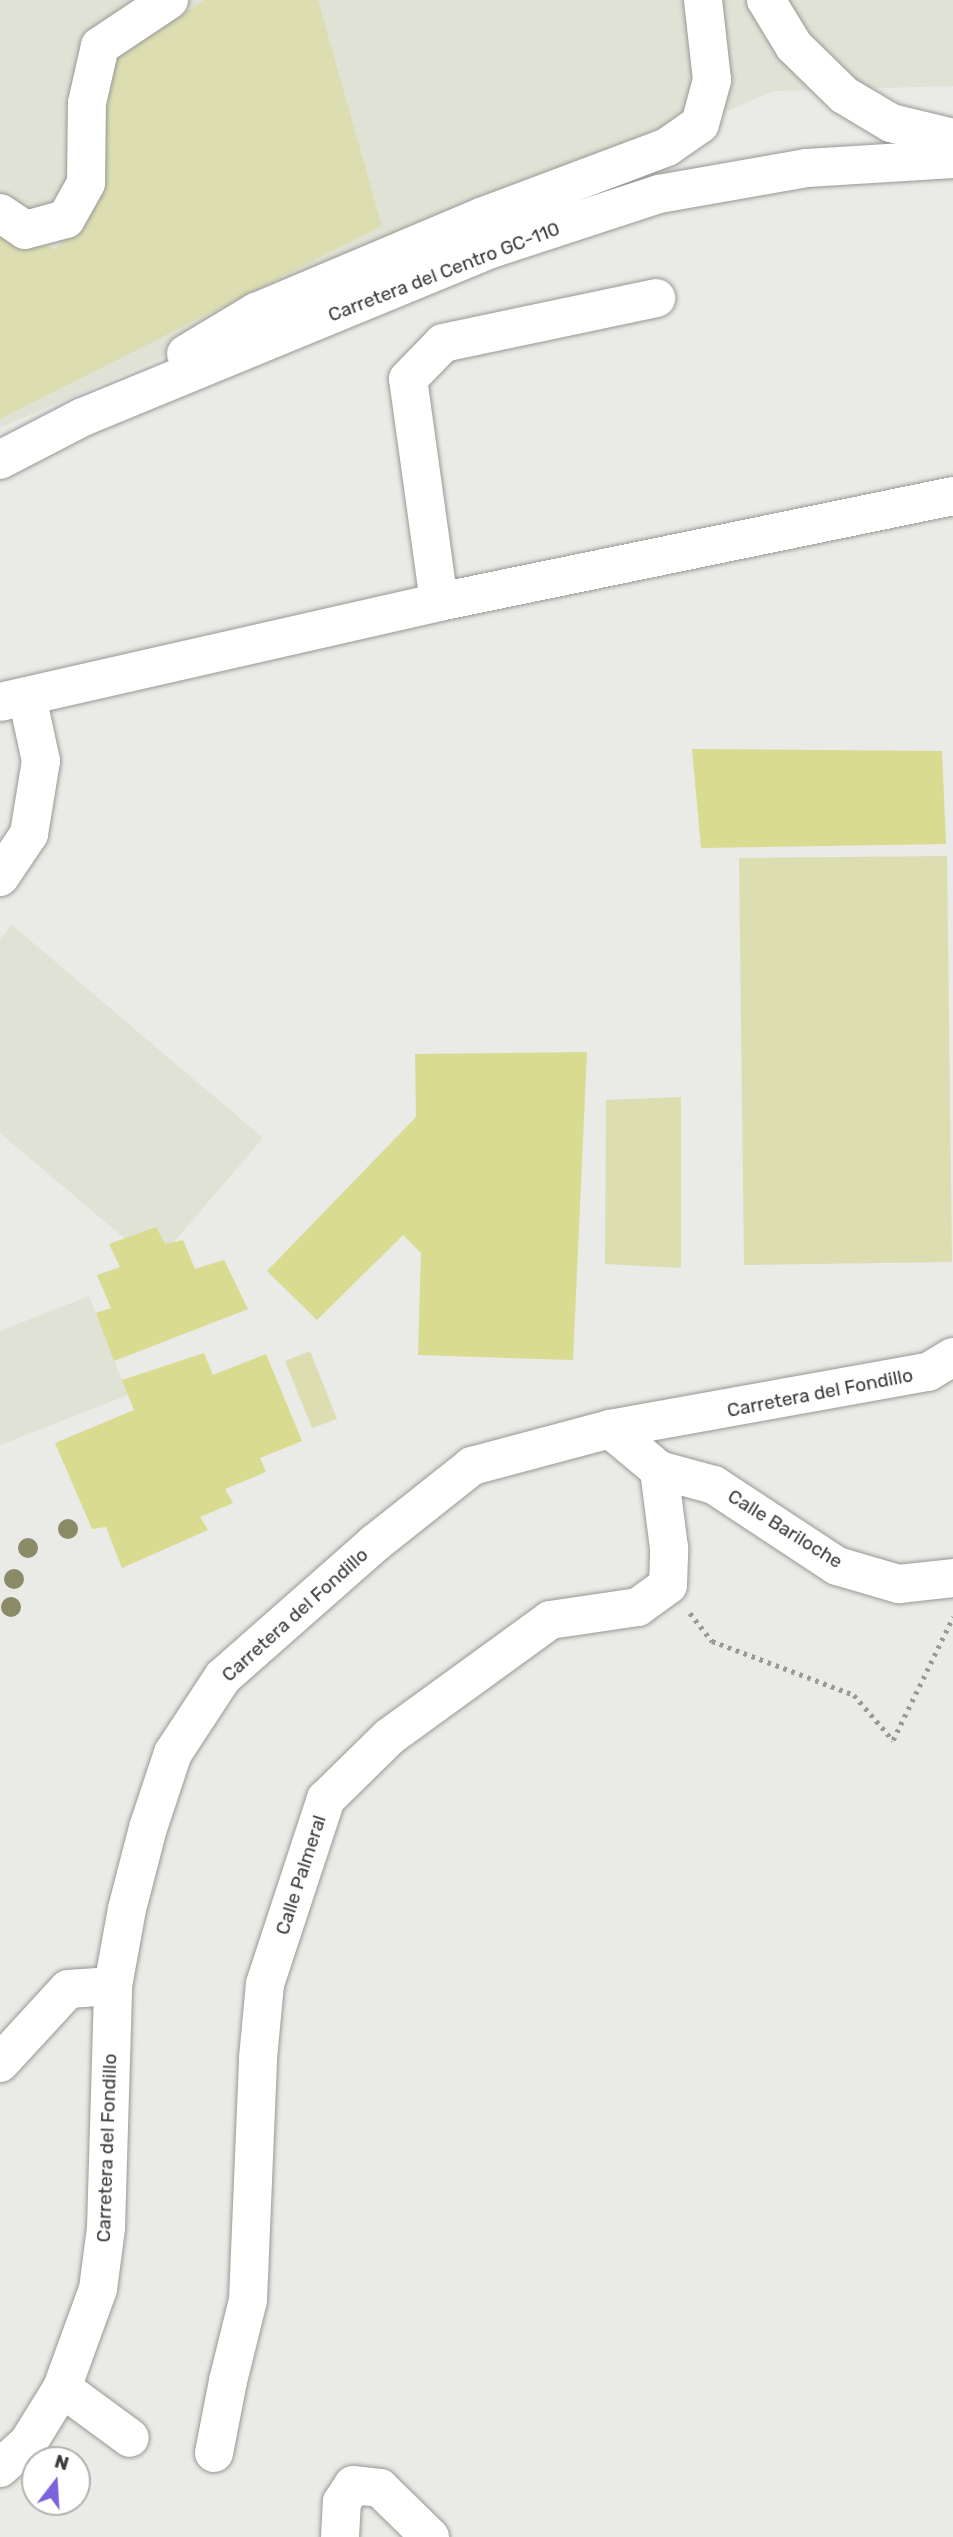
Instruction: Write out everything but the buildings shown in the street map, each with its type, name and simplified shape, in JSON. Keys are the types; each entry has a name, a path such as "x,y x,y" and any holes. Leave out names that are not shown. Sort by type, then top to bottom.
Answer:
{"street":[{"path":"0,213 25,230 66,219 86,183 88,103 100,46 169,0"},
{"path":"0,450 83,417 256,312 481,217 667,147 700,124 712,80 703,0"},
{"path":"766,0 794,46 844,95 891,123 953,138"},
{"name":"Carretera del Centro GC-110","path":"0,460 83,417 494,248 659,194 807,167 953,159"},
{"path":"439,602 408,379 443,343 656,298"},
{"path":"0,877 29,834 41,761 14,699 439,602 953,496"},
{"name":"Carretera del Fondillo","path":"0,2468 28,2443 62,2388 79,2349 98,2289 106,2228 113,1986 127,1909 148,1828 173,1753 223,1677 375,1543 472,1466 610,1429 928,1372 953,1357"},
{"path":"610,1429 659,1470 669,1548 668,1585"},
{"name":"Calle Bariloche","path":"659,1470 714,1485 837,1566 899,1584 953,1578"},
{"name":"Calle Palmeral","path":"214,2453 248,2300 258,2058 265,1983 326,1799 389,1737 550,1620 638,1607 668,1585"},
{"path":"0,2063 68,1989 113,1986"},
{"path":"62,2388 130,2438"},
{"path":"340,2537 342,2502 354,2485 380,2488 430,2537"}],"path":[{"path":"668,1585 712,1641 854,1695 893,1740 953,1617"}],"shaded area":[{"path":"0,0 953,0 953,86 773,91 0,428"},
{"path":"12,925 263,1138 155,1264 0,1133 0,939"},
{"path":"89,1296 128,1395 0,1445 0,1331"}],"green space":[{"path":"204,0 318,0 382,226 0,419 0,230 14,239 56,249 97,202 109,63"},
{"path":"947,856 952,1262 744,1265 739,858"},
{"path":"681,1097 681,1268 605,1264 606,1100"},
{"path":"310,1351 337,1419 312,1428 285,1361"}]}
